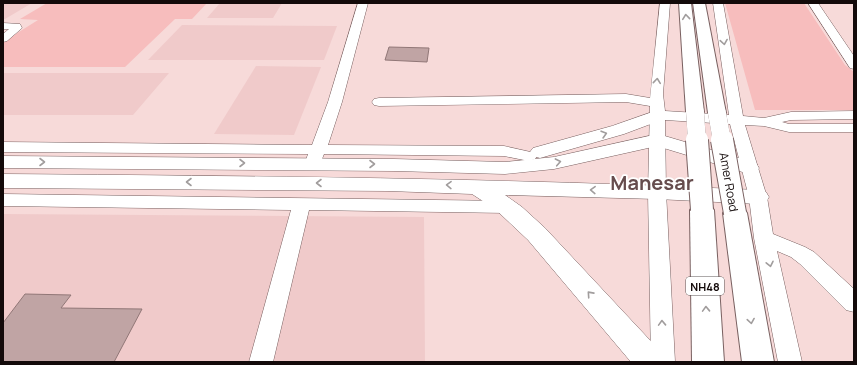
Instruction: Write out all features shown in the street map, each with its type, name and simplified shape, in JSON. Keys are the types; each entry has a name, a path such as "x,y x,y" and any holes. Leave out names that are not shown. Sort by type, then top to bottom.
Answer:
{"highway":[{"name":"NH48","path":"685,3 702,210 708,362"},
{"name":"Amer Road","path":"699,3 727,117 735,213 758,362"}],"main road":[{"path":"3,162 315,157 505,168 522,161 618,130 658,109"},
{"path":"522,161 554,163 658,140 749,168"},
{"path":"3,181 476,186 758,197"},
{"path":"476,186 491,194 508,207 559,260 650,362"}],"street":[{"path":"3,147 315,157 334,101 351,38 363,3"},
{"path":"663,362 657,192 658,109 656,94 665,3"},
{"path":"718,3 727,117 749,168 758,197 764,238 790,362"},
{"path":"813,3 854,65"},
{"path":"3,26 16,26 17,28 3,39"},
{"path":"379,102 626,98 658,109 764,122 789,128 854,128"},
{"path":"764,122 780,117 854,115"},
{"path":"3,200 508,207"},
{"path":"261,362 302,203"},
{"path":"764,238 798,252 807,258 854,303"}],"shaded area":[{"path":"3,3 32,3 3,19"},
{"path":"47,3 207,3 192,19 175,19 125,67 3,67 3,42 38,20 20,19"},
{"path":"220,3 282,3 273,18 207,18"},
{"path":"725,3 804,3 845,65 854,72 854,110 755,110"},
{"path":"182,25 337,26 324,60 148,60"},
{"path":"256,66 321,67 294,135 214,134"},
{"path":"3,73 169,73 133,115 3,115"},
{"path":"3,214 424,217 425,362 3,362"}],"building":[{"path":"389,47 429,48 427,62 385,60"},
{"path":"25,294 71,295 61,308 142,309 114,362 3,362 3,323"}],"district":[{"name":"Manesar","path":"652,182"}]}
